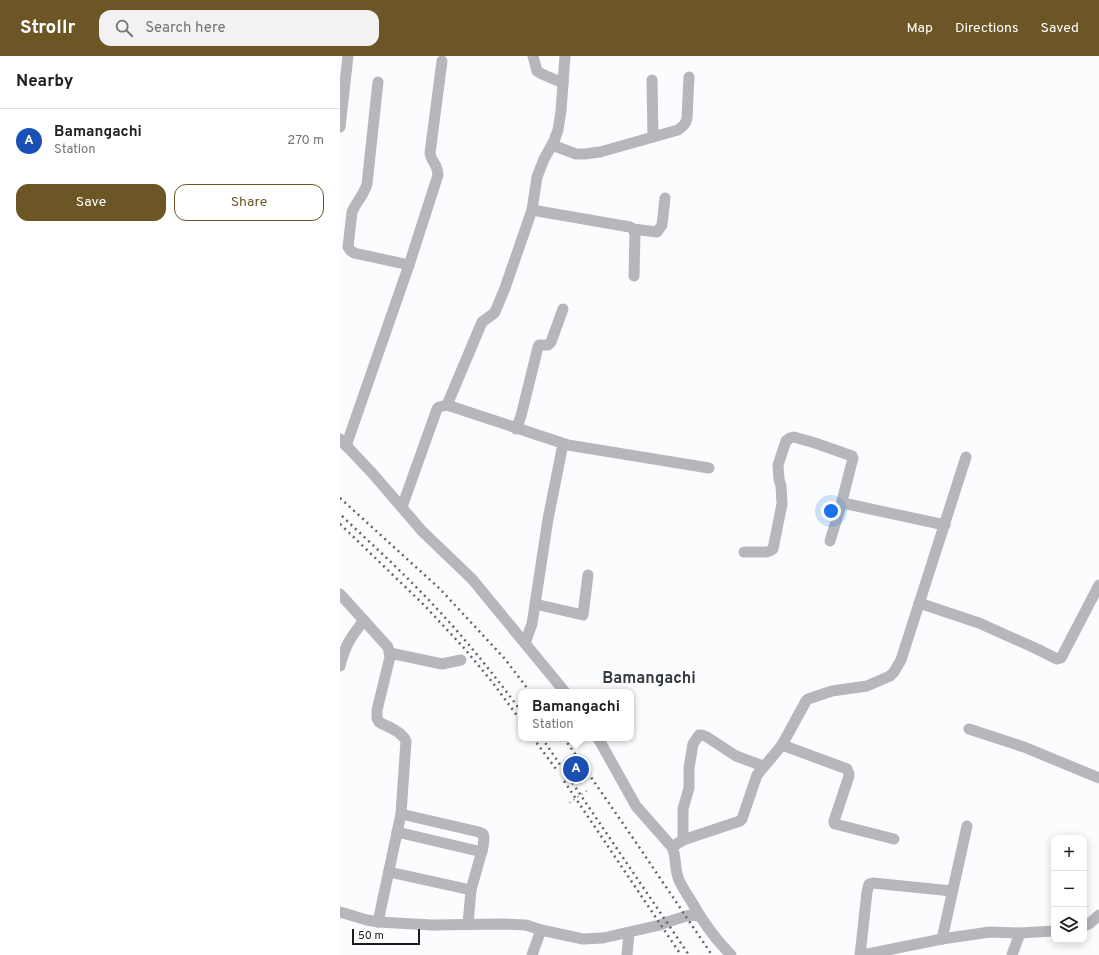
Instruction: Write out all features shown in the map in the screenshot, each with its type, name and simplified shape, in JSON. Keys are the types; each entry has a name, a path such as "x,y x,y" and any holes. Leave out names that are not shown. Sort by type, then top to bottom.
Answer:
{"street":[{"path":"340,127 348,56"},
{"path":"533,56 537,71 563,83"},
{"path":"447,405 482,322 496,310 532,210 537,177 558,130 565,56"},
{"path":"442,62 430,153 431,158 438,169 438,175 409,265 343,443 422,531 472,579 563,689"},
{"path":"552,145 576,154 585,154 600,152 678,130 683,126 687,118 689,77"},
{"path":"652,80 653,137"},
{"path":"378,82 367,184 362,197 354,206 352,212 348,247 354,253 409,265"},
{"path":"532,210 630,227 633,229 657,232 662,225 665,198"},
{"path":"633,229 634,276"},
{"path":"516,429 538,347 539,345 548,345 551,342 563,309"},
{"path":"402,507 437,409 447,405 574,447 709,468"},
{"path":"744,552 766,552 770,551 774,545 782,504 778,465 786,441 794,437 811,441 852,456 853,458 830,541"},
{"path":"525,643 532,624 548,519 563,444"},
{"path":"672,847 684,840 742,819 757,775 782,744 808,699 832,691 867,686 890,676 894,672 902,660 966,456"},
{"path":"842,502 945,525"},
{"path":"535,604 583,615 588,575"},
{"path":"919,603 979,623 1057,658 1061,658 1099,585"},
{"path":"340,594 388,647 390,657 377,718 379,722 401,734 406,741 401,814 378,922"},
{"path":"340,666 343,652 364,620"},
{"path":"390,653 442,664 461,660"},
{"path":"968,729 1024,747 1099,778"},
{"path":"684,840 683,809 689,788 689,768 693,744 699,735 708,737 742,759 764,766"},
{"path":"600,741 636,806 672,847 675,854 676,869 679,881 700,916 723,947 731,955"},
{"path":"782,744 847,769 849,776 834,821 835,824 894,839"},
{"path":"401,814 483,834 482,852 471,890 468,924"},
{"path":"942,939 967,826"},
{"path":"397,832 482,852"},
{"path":"389,872 471,890"},
{"path":"860,955 869,884 873,883 952,891"},
{"path":"340,912 378,922 432,925 526,925 540,930 583,939 603,938 629,933 690,915 700,916"},
{"path":"1087,925 1099,915"},
{"path":"532,955 540,930"},
{"path":"863,955 942,939 990,932 1020,934 1051,931"},
{"path":"627,955 629,933"},
{"path":"1012,955 1020,934"}],"path":[{"path":"569,803 588,790"}],"railway":[{"path":"340,498 440,589 505,659 528,689"},
{"path":"342,516 399,570 445,617 484,663 518,707"},
{"path":"340,524 424,605 464,648 493,683 518,717"},
{"path":"535,741 556,769"},
{"path":"544,741 689,955"},
{"path":"566,741 712,955"},
{"path":"564,781 681,955"}],"place":[{"name":"Bamangachi","path":"576,769"}],"district":[{"name":"Bamangachi","path":"649,677"}]}
